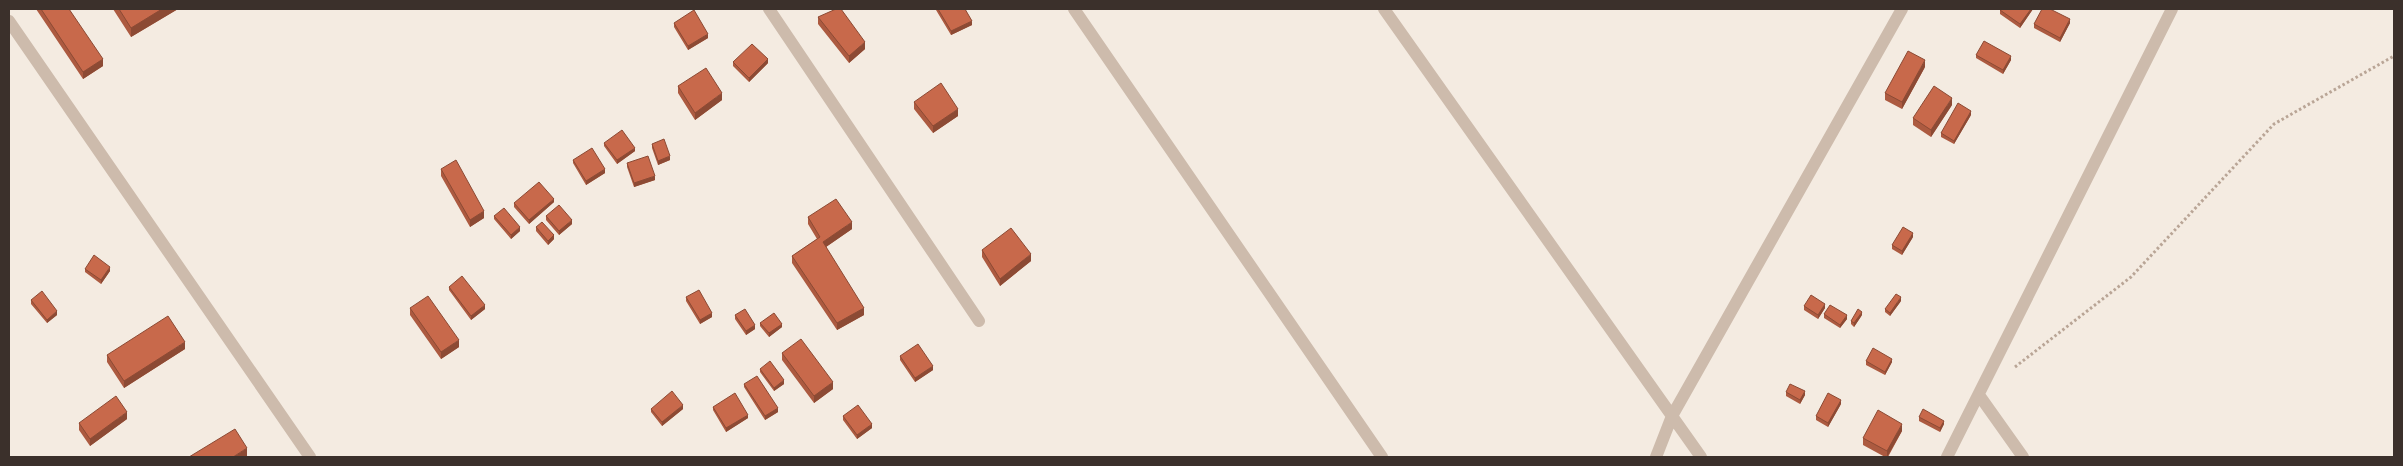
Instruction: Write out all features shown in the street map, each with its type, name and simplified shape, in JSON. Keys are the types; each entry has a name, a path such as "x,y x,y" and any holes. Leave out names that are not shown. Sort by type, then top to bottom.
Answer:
{"street":[{"path":"769,9 979,321"},
{"path":"1074,9 1382,457"},
{"path":"1384,9 1701,457"},
{"path":"1656,457 1672,416 1902,9"},
{"path":"1947,457 2172,9"},
{"path":"9,21 310,457"},
{"path":"1979,395 2023,457"}],"path":[{"path":"2010,371 2131,277 2274,124 2394,56"}],"building":[{"path":"41,9 69,9 103,59 83,72"},
{"path":"119,9 162,9 131,28"},
{"path":"836,9 841,9 865,42 849,56 818,17"},
{"path":"938,9 965,9 972,21 951,31"},
{"path":"2001,9 2031,9 2020,24"},
{"path":"2042,9 2050,9 2070,19 2060,38 2034,24"},
{"path":"694,10 708,34 688,46 674,23"},
{"path":"1984,41 2011,56 2003,70 1976,55"},
{"path":"752,44 768,59 749,78 733,62"},
{"path":"1908,51 1925,60 1902,102 1885,93"},
{"path":"706,68 722,93 695,113 678,86"},
{"path":"941,83 958,109 933,126 914,102"},
{"path":"1934,86 1952,98 1931,130 1913,118"},
{"path":"1958,103 1971,111 1954,141 1941,133"},
{"path":"622,130 635,148 617,160 604,143"},
{"path":"664,139 670,156 658,161 652,144"},
{"path":"592,148 605,169 586,181 573,160"},
{"path":"648,156 655,176 634,183 627,163"},
{"path":"456,160 484,211 470,220 441,169"},
{"path":"539,182 554,199 529,220 514,203"},
{"path":"836,199 852,222 823,242 864,308 837,323 792,256 820,237 808,217"},
{"path":"559,205 572,220 559,231 546,216"},
{"path":"504,208 520,227 511,235 494,216"},
{"path":"542,222 554,235 548,241 536,227"},
{"path":"1903,227 1913,233 1902,251 1892,245"},
{"path":"1011,228 1031,254 1000,279 982,250"},
{"path":"94,255 110,267 101,280 85,269"},
{"path":"462,276 485,305 471,316 449,287"},
{"path":"699,290 712,313 700,320 686,297"},
{"path":"42,291 57,311 47,320 31,300"},
{"path":"1896,294 1901,297 1890,313 1885,309"},
{"path":"1811,295 1825,304 1818,315 1804,306"},
{"path":"428,296 459,340 441,352 410,308"},
{"path":"1830,305 1847,315 1840,325 1824,314"},
{"path":"745,309 755,325 746,331 735,315"},
{"path":"1858,309 1862,312 1854,323 1851,321"},
{"path":"774,313 782,324 769,333 760,323"},
{"path":"168,316 185,342 124,381 107,355"},
{"path":"801,339 833,382 814,396 782,353"},
{"path":"918,344 933,366 915,378 900,356"},
{"path":"1873,348 1892,359 1885,372 1866,361"},
{"path":"770,361 784,380 774,388 760,369"},
{"path":"757,376 778,408 765,416 744,384"},
{"path":"1790,384 1805,391 1800,400 1786,392"},
{"path":"672,391 683,405 662,422 651,409"},
{"path":"735,393 748,415 726,428 713,407"},
{"path":"1828,393 1841,400 1828,423 1816,416"},
{"path":"116,396 127,412 90,439 79,423"},
{"path":"858,405 872,424 857,435 843,416"},
{"path":"1923,409 1944,421 1940,428 1919,417"},
{"path":"1878,410 1902,424 1887,451 1863,438"},
{"path":"235,429 247,448 233,457 189,457"}]}
